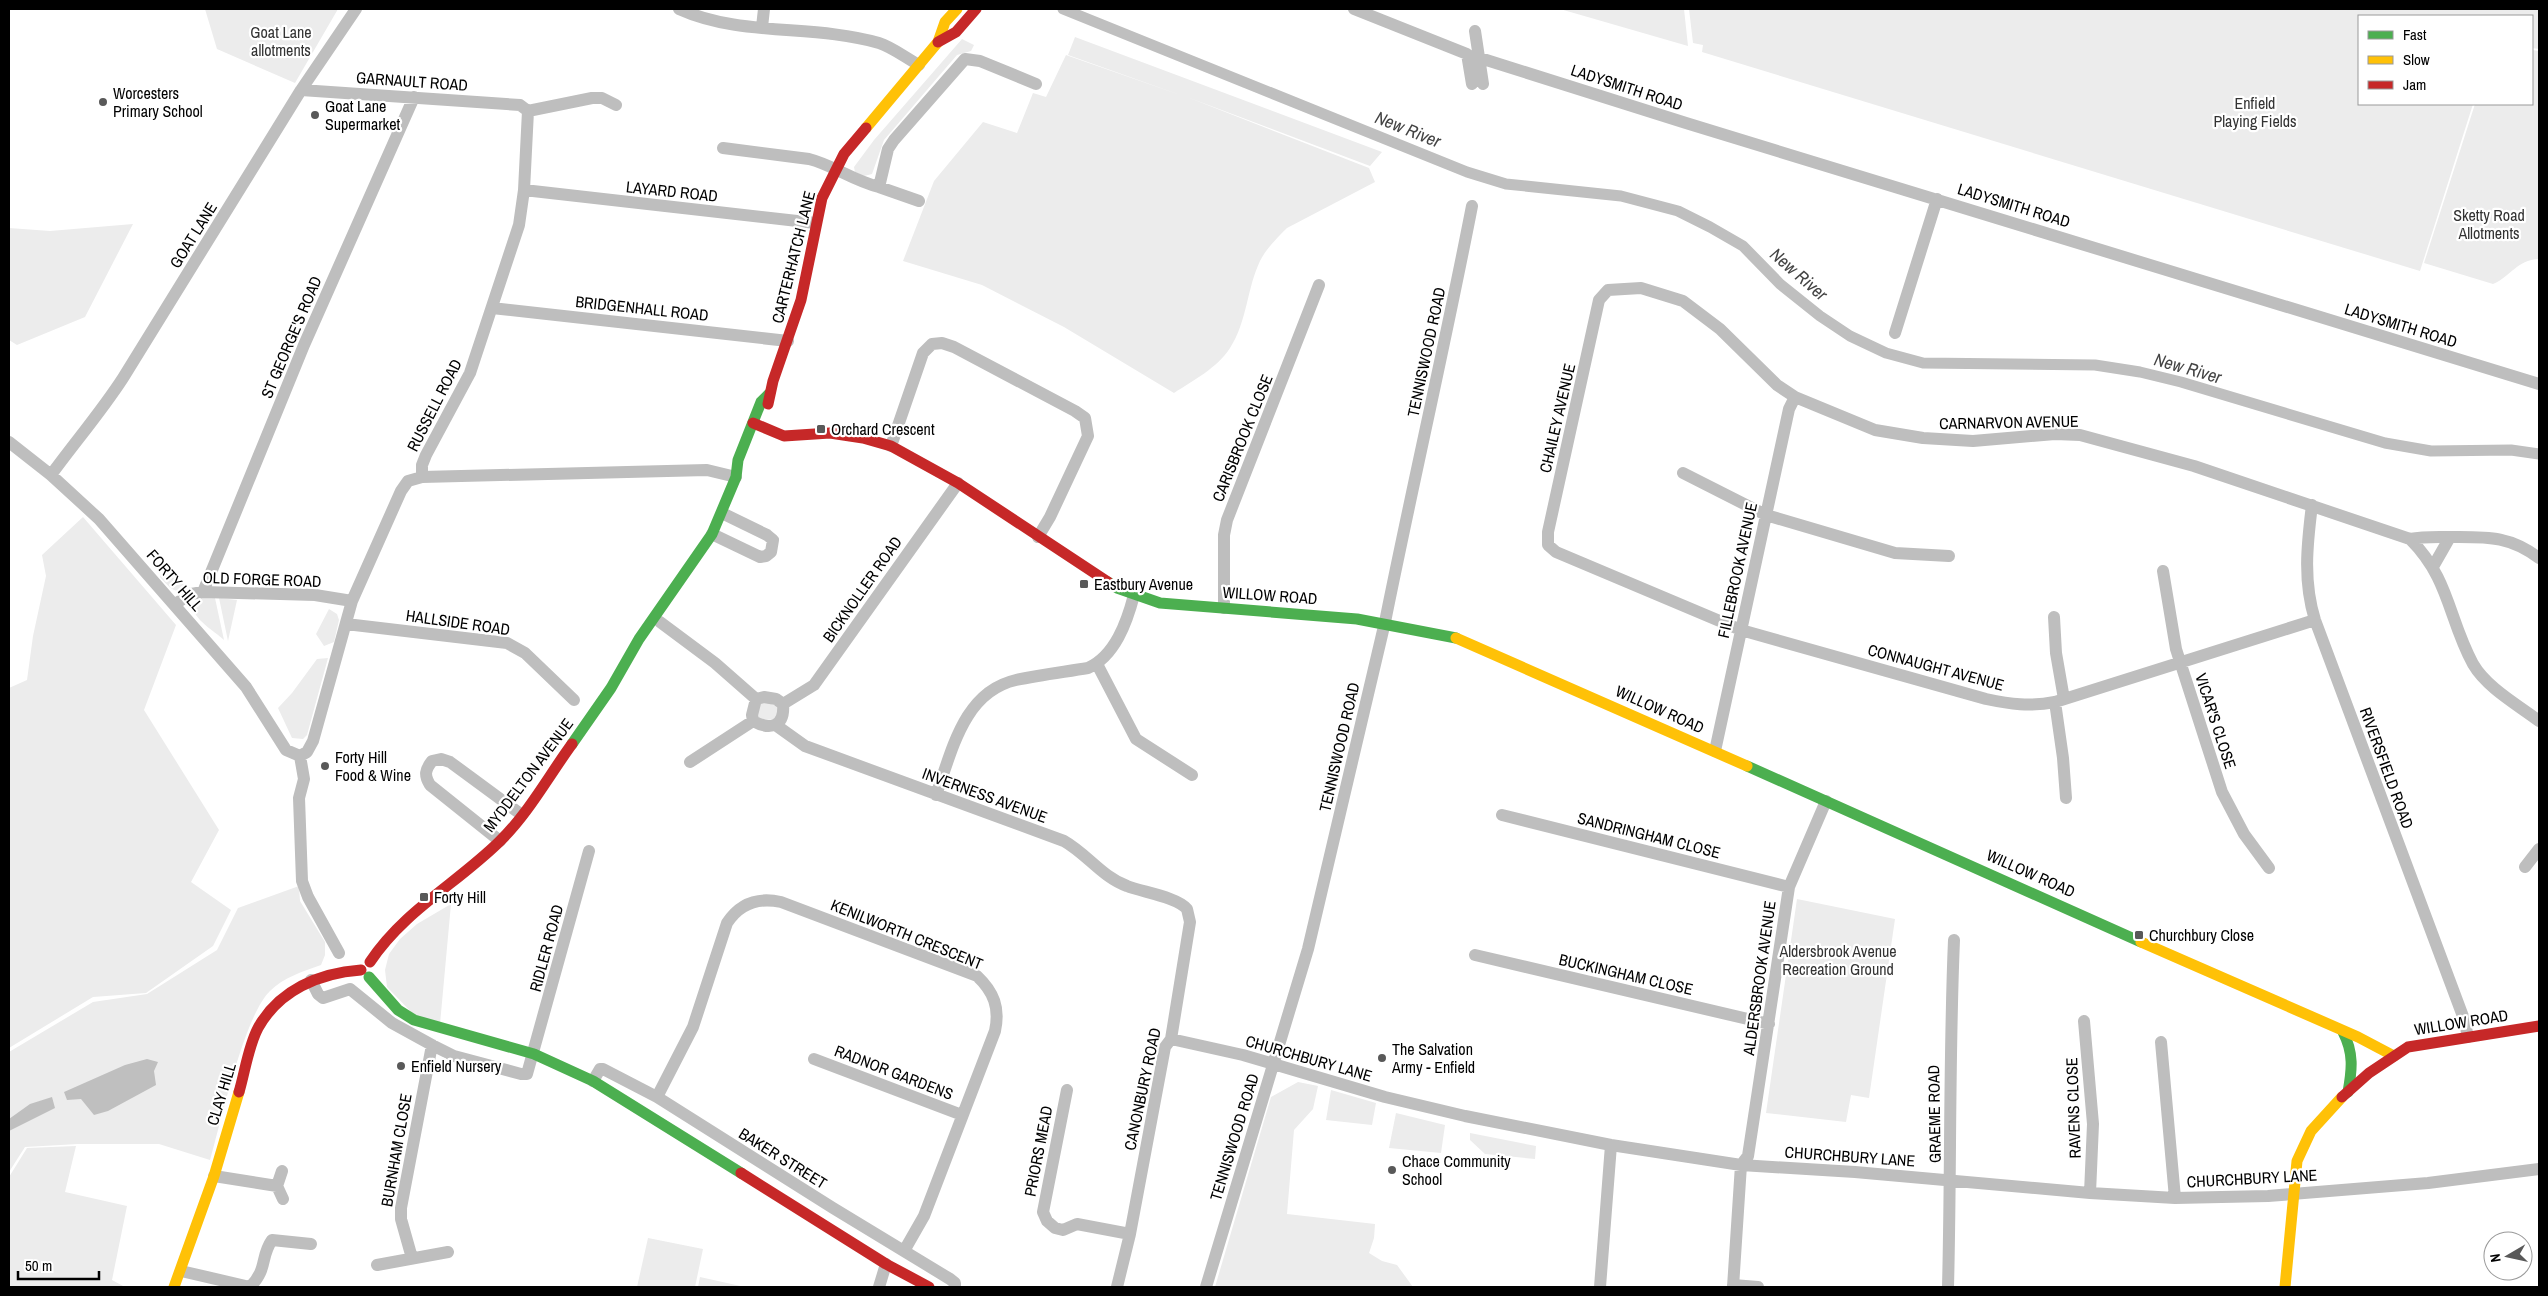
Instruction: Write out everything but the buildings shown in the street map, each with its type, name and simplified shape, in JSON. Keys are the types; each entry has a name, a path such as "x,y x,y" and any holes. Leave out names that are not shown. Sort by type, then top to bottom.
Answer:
{"street":[{"name":"GOAT LANE","path":"51,475 100,412 132,365 302,90 356,9"},
{"path":"679,9 702,20 829,32 880,43 919,65"},
{"path":"762,27 764,9"},
{"name":"CARTERHATCH LANE","path":"737,475 738,460 769,403 769,394 788,341 805,284 816,223 823,198 835,171 844,154 938,42 945,22 957,9"},
{"name":"CARTERHATCH LANE","path":"938,42 956,32 976,9"},
{"path":"1354,9 1467,54 1478,84 1480,58 1475,30"},
{"name":"LADYSMITH ROAD","path":"1480,58 1686,123 1937,198 2539,384"},
{"path":"879,187 888,149 894,140 965,59 980,61 1036,84"},
{"name":"GARNAULT ROAD","path":"302,90 414,97 524,108 592,98 602,98 616,105"},
{"name":"ST GEORGE'S ROAD","path":"203,592 304,345 414,97"},
{"name":"RUSSELL ROAD","path":"300,756 307,752 313,741 352,601 401,491 408,481 422,477 422,465 426,455 470,373 519,224 524,190 524,108"},
{"path":"723,148 821,162 835,171 919,201"},
{"name":"LAYARD ROAD","path":"524,190 816,223"},
{"path":"1895,333 1937,198"},
{"name":"TENNISWOOD ROAD","path":"1206,1287 1308,949 1385,622 1472,206"},
{"name":"CARISBROOK CLOSE","path":"1224,608 1224,535 1227,520 1320,285"},
{"name":"CARNARVON AVENUE","path":"1608,290 1641,288 1684,301 1720,329 1764,375 1795,397 1875,430 1900,435 1974,441 2055,434 2087,437 2194,466 2410,539"},
{"name":"CHAILEY AVENUE","path":"1556,552 1548,545 1548,532 1599,300 1608,290"},
{"name":"BRIDGENHALL ROAD","path":"492,308 788,341"},
{"path":"891,446 924,353 932,344 942,343 954,347 1075,411 1085,418 1088,436 1050,517 1038,537"},
{"name":"FILLEBROOK AVENUE","path":"1715,750 1789,409 1795,397"},
{"name":"WILLOW ROAD","path":"756,425 784,436 830,433 863,438 891,446 958,483 1100,578 1134,595 1160,603 1334,615 1385,622 1460,639 1715,750 2394,1056 2414,1045 2539,1026"},
{"name":"FORTY HILL","path":"9,442 51,475 100,519 246,687 281,745 286,750 300,756"},
{"path":"422,477 707,470 737,475"},
{"path":"1683,473 1766,515 1895,553 1949,556"},
{"name":"MYDDELTON AVENUE","path":"366,970 385,938 401,921 446,887 500,841 522,815 586,725 632,655 639,639 712,534 737,475"},
{"name":"BICKNOLLER ROAD","path":"783,704 814,684 958,483"},
{"name":"RIVERSFIELD ROAD","path":"2312,505 2306,576 2308,598 2464,1019 2468,1037"},
{"path":"712,534 760,557 766,556 771,552 773,540 767,535 722,512"},
{"path":"2410,539 2432,536 2503,539 2524,547 2539,558"},
{"path":"2434,566 2450,537"},
{"path":"2410,539 2434,566 2473,664 2481,675 2496,688 2539,721"},
{"name":"CONNAUGHT AVENUE","path":"1556,552 1741,630 1986,699 2018,706 2036,706 2059,701 2315,620"},
{"name":"VICAR'S CLOSE","path":"2163,572 2179,662 2225,800 2244,834 2269,868"},
{"name":"MYDDELTON AVENUE","path":"632,655 644,646 660,622 677,595 681,581"},
{"name":"OLD FORGE ROAD","path":"175,604 191,594 203,592 314,595 352,601"},
{"path":"936,795 960,730 971,708 986,694 1014,680 1088,668 1097,664 1122,633 1134,595"},
{"path":"2054,617 2066,798"},
{"path":"660,622 715,663 756,699"},
{"name":"HALLSIDE ROAD","path":"346,624 507,643 525,653 574,700"},
{"path":"1097,664 1136,739 1192,776"},
{"path":"756,699 764,697 776,699 783,704 781,721 777,726"},
{"path":"690,762 753,721 752,715 756,699"},
{"name":"INVERNESS AVENUE","path":"753,721 772,727 777,726 806,746 1064,841 1080,850 1105,874 1124,886 1177,902"},
{"path":"300,756 304,779 300,798 302,881 308,897 339,952"},
{"path":"500,841 430,785 426,777 426,769 432,761 441,759 450,762 522,815"},
{"name":"ALDERSBROOK AVENUE","path":"1733,1286 1741,1165 1748,1156 1789,887 1826,801"},
{"name":"SANDRINGHAM CLOSE","path":"1502,815 1789,887"},
{"path":"2525,867 2539,849"},
{"name":"RIDLER ROAD","path":"534,1054 589,851"},
{"name":"KENILWORTH CRESCENT","path":"657,1097 693,1027 727,923 740,906 760,900 770,900 977,976 989,987 996,1003 998,1016 995,1031 924,1216 904,1251"},
{"name":"CANONBURY ROAD","path":"1117,1287 1130,1234 1190,922 1187,909 1177,902"},
{"name":"GRAEME ROAD","path":"1948,1287 1951,1181 1949,1069 1954,940"},
{"name":"BUCKINGHAM CLOSE","path":"1475,954 1769,1024"},
{"name":"CLAY HILL","path":"174,1287 214,1176 257,1030 271,1008 294,988 328,974 366,970"},
{"name":"BAKER STREET","path":"366,970 398,1010 414,1020 534,1054 593,1081 886,1264 929,1287"},
{"path":"312,980 318,994 323,998 350,990 392,1023 454,1056 524,1075 530,1070 534,1054"},
{"name":"RAVENS CLOSE","path":"2084,1022 2093,1124 2090,1194"},
{"path":"2343,1032 2353,1052 2348,1092"},
{"path":"2161,1042 2175,1198"},
{"name":"CHURCHBURY LANE","path":"1168,1043 1274,1064 1403,1102 1611,1145 1741,1165 1855,1172 2090,1194 2175,1198 2293,1194 2428,1183 2539,1169"},
{"name":"BURNHAM CLOSE","path":"412,1258 401,1220 401,1208 432,1045"},
{"path":"2285,1287 2293,1194 2297,1162 2302,1147 2320,1119 2369,1073 2394,1056"},
{"name":"RADNOR GARDENS","path":"814,1059 962,1115"},
{"name":"BAKER STREET","path":"593,1081 600,1069 604,1068 657,1097 950,1279 955,1283 955,1287"},
{"name":"PRIORS MEAD","path":"1067,1090 1043,1212 1047,1221 1055,1228 1063,1230 1078,1224 1130,1234"},
{"path":"1600,1287 1611,1145"},
{"path":"282,1171 277,1186 283,1199"},
{"path":"214,1176 277,1186"},
{"path":"180,1271 250,1287 259,1279 264,1268 268,1246 272,1240 311,1244"},
{"path":"377,1265 448,1252"},
{"path":"879,1287 886,1264"},
{"path":"1733,1286 1758,1287"}],"green space":[{"name":"Goat Lane allotments","path":"205,9 338,9 295,83 217,49"},
{"path":"1560,9 1684,9 1688,46"},
{"name":"Enfield Playing Fields","path":"1689,9 2539,9 2539,49 2533,48 2533,15 2358,15 2358,105 2473,105 2420,271 1702,52 1703,45 1693,43"},
{"path":"1075,37 1382,152 1370,166 1187,97 1369,168 1375,182 1287,228 1279,236 1260,261 1252,282 1244,316 1230,348 1212,368 1174,393 1064,327 982,285 903,261 934,181 983,122 1017,133 1033,93 1046,97 1066,55 1186,97 1068,55"},
{"path":"962,39 974,45 971,51 957,55 884,140 872,174 864,176 855,172 854,167 874,140"},
{"name":"Sketty Road Allotments","path":"2533,50 2539,51 2539,259 2519,265 2493,284 2424,263 2475,105 2533,105"},
{"path":"133,224 85,317 17,345 9,340 9,228 50,231"},
{"path":"83,517 176,625 144,710 219,830 191,882 231,910 213,946 146,993 93,997 9,1048 9,688 27,680 33,636 46,576 42,555"},
{"path":"162,571 191,588 180,591 173,590 160,577"},
{"path":"201,598 215,598 224,640 199,619 193,609 193,603"},
{"path":"219,598 237,600 228,641"},
{"path":"329,609 337,614 339,620 334,642 324,646 316,634"},
{"path":"328,658 307,735 303,739 292,738 278,708 292,693 317,659"},
{"path":"764,701 778,707 777,720 758,719 758,705"},
{"path":"299,886 300,901 325,942 325,955 321,965 281,982 270,991 260,1004 242,1045 210,1160 159,1144 78,1144 25,1147 9,1172 9,1052 93,1002 147,994 217,950 238,908"},
{"name":"Aldersbrook Avenue Recreation Ground","path":"1797,899 1895,919 1869,1098 1851,1095 1846,1122 1766,1113"},
{"path":"451,904 440,1024 417,1018 387,987 385,970 389,954 400,939 417,924"},
{"path":"1298,1082 1318,1086 1313,1109 1294,1130 1287,1214 1375,1224 1374,1238 1369,1253 1382,1261 1397,1265 1413,1287 1215,1287 1271,1097"},
{"path":"1331,1090 1376,1103 1372,1125 1326,1120"},
{"path":"1396,1113 1445,1125 1441,1153 1389,1148"},
{"path":"1470,1133 1536,1146 1535,1159 1485,1154 1470,1140"},
{"path":"76,1146 65,1192 127,1206 112,1280 125,1287 9,1287 9,1177 27,1148"},
{"path":"648,1238 703,1249 695,1287 637,1287"},
{"path":"700,1277 745,1287 698,1287"}],"shaded area":[{"path":"147,1059 158,1062 154,1071 156,1085 108,1111 94,1115 81,1099 67,1100 64,1092 125,1065"},
{"path":"52,1097 55,1108 9,1131 9,1119 30,1104"}],"waterway":[{"name":"New River","path":"1063,9 1467,172 1506,184 1621,196 1678,211 1743,246 1780,284 1820,316 1850,336 1886,353 1923,363 2095,365 2140,372 2181,382 2385,443 2431,451 2511,450 2539,454"}],"traffic: fast":[{"path":"572,744 611,688 639,639 712,534 736,477 738,460 761,402 769,394"},
{"path":"1108,582 1117,588 1160,603 1357,619 1456,638"},
{"path":"1747,766 2141,942"},
{"path":"369,977 398,1010 414,1020 534,1054 593,1081 741,1173"},
{"path":"2343,1032 2349,1047 2351,1062 2348,1092"}],"traffic: slow":[{"path":"866,128 938,42 945,22 957,9"},
{"path":"1456,638 1747,766"},
{"path":"2141,942 2358,1037 2394,1056"},
{"path":"174,1287 214,1176 239,1092"},
{"path":"2285,1287 2297,1161 2311,1131 2342,1097"}],"traffic: jam":[{"path":"938,42 956,32 976,9"},
{"path":"768,404 773,381 801,300 822,198 844,154 866,128"},
{"path":"753,423 784,436 830,433 863,438 891,446 958,483 1108,582"},
{"path":"370,962 398,928 414,913 499,842 529,807 572,744"},
{"path":"239,1092 255,1035 277,1003 302,986 315,980 330,975 361,970"},
{"path":"2342,1097 2369,1073 2408,1047 2539,1026"},
{"path":"741,1173 886,1264 929,1287"}],"place":[{"name":"Worcesters Primary School","path":"103,102"},
{"name":"Goat Lane Supermarket","path":"315,115"},
{"name":"Orchard Crescent","path":"821,429"},
{"name":"Eastbury Avenue","path":"1084,584"},
{"name":"Forty Hill Food & Wine","path":"325,766"},
{"name":"Forty Hill","path":"424,897"},
{"name":"Churchbury Close","path":"2139,935"},
{"name":"The Salvation Army - Enfield","path":"1382,1058"},
{"name":"Enfield Nursery","path":"401,1066"},
{"name":"Chace Community School","path":"1392,1170"}]}
